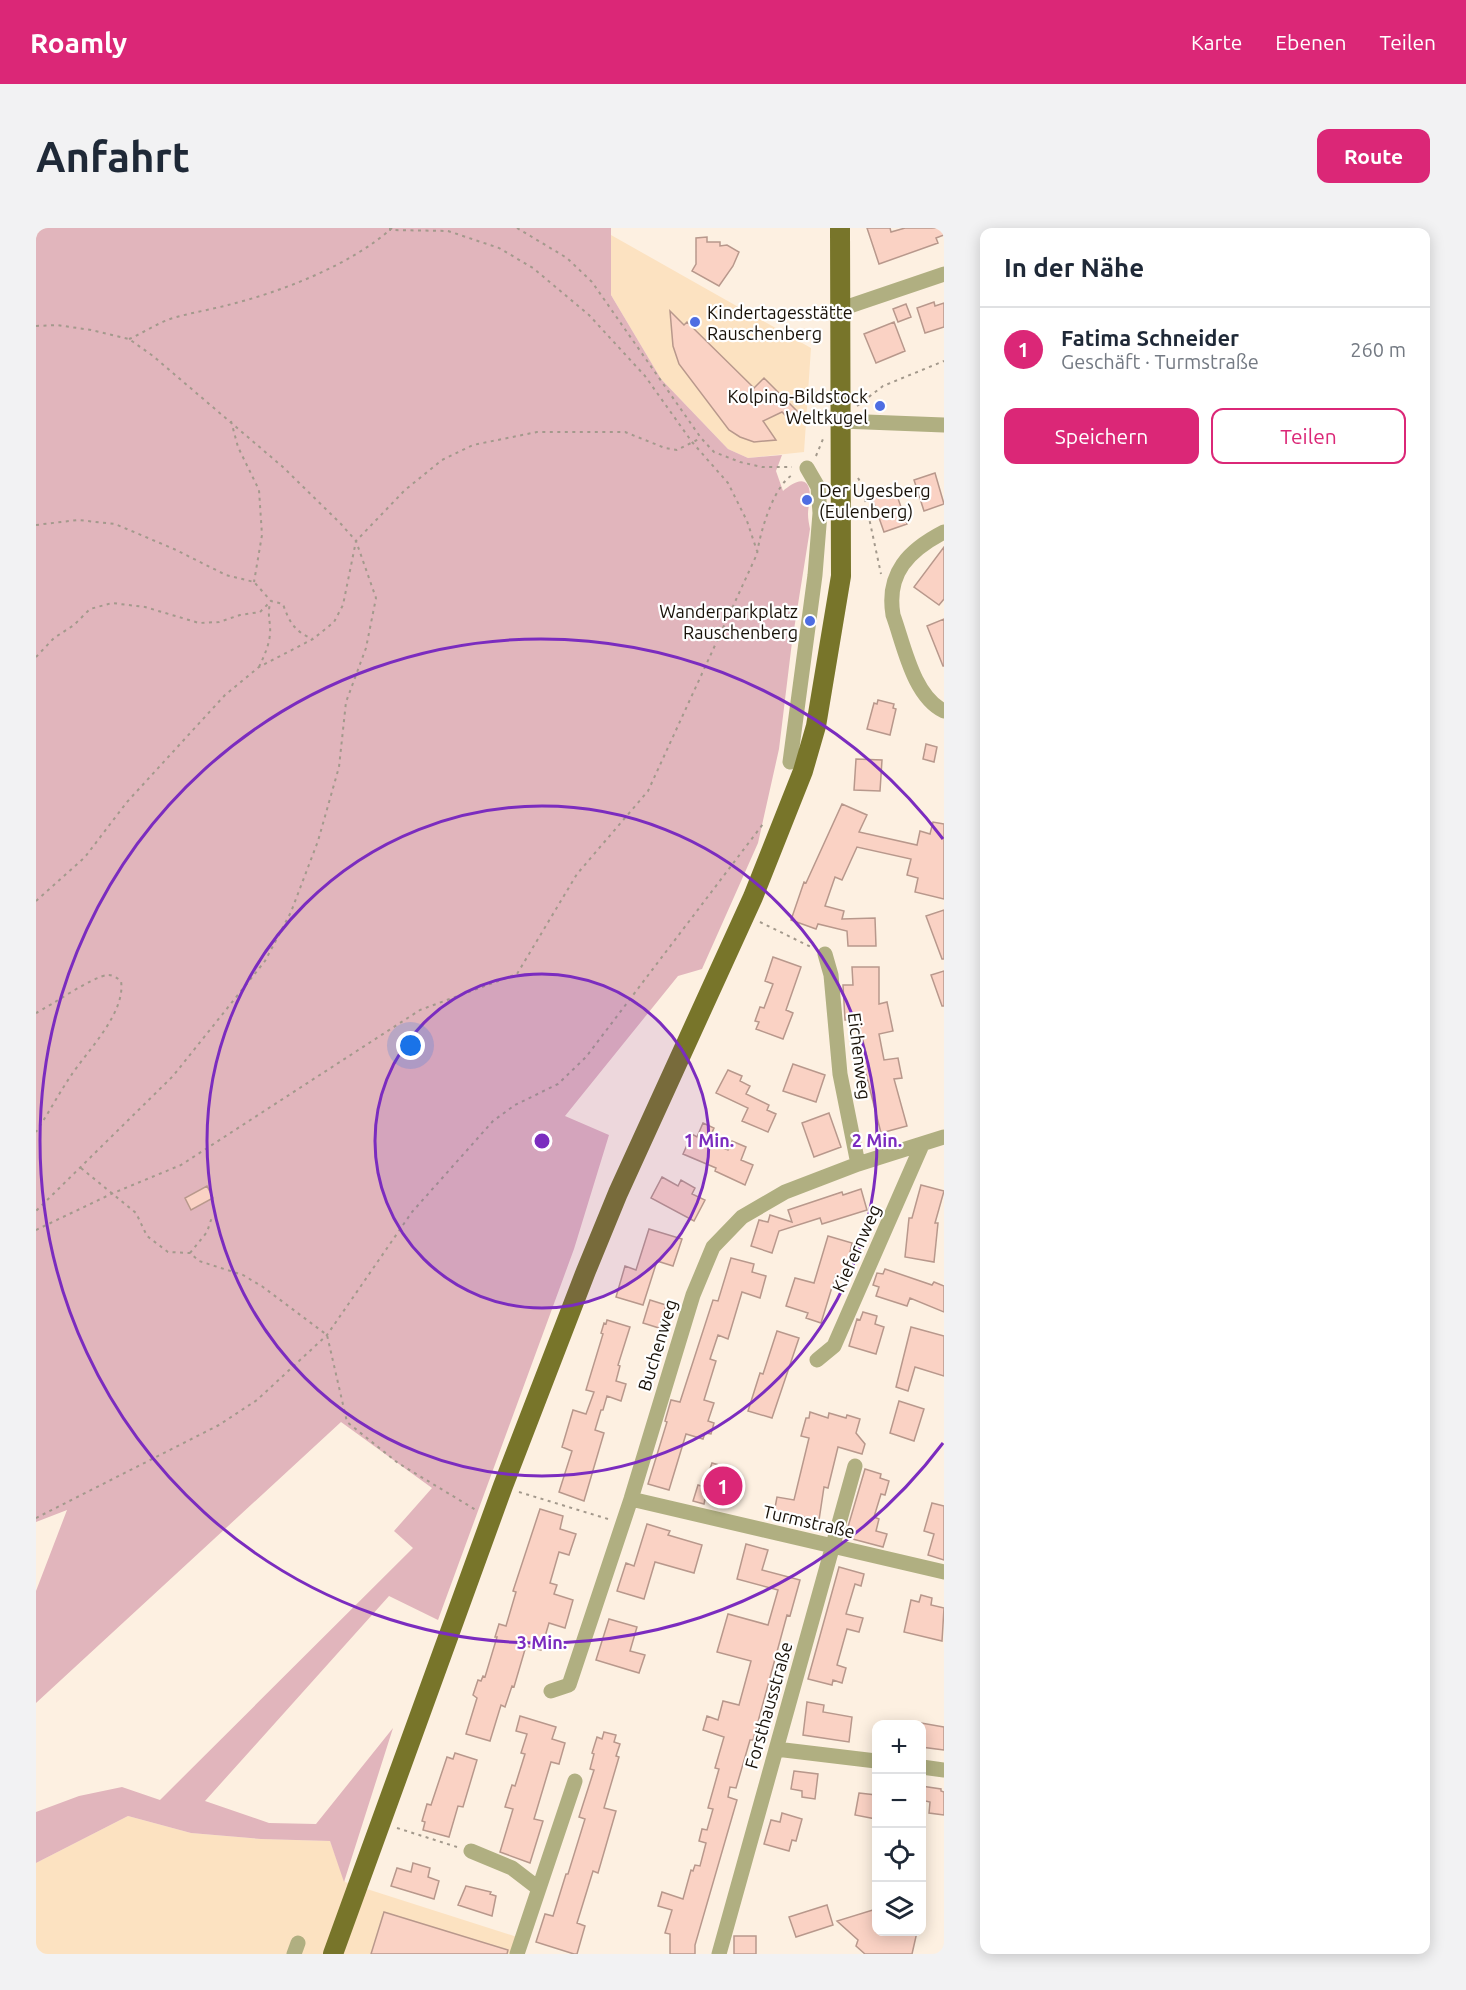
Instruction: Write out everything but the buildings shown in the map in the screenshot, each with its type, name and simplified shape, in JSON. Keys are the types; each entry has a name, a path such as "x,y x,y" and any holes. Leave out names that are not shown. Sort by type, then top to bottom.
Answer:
{"main road":[{"path":"333,1954 502,1486 614,1203 745,915 803,771 816,726 841,576 840,228"}],"street":[{"path":"841,309 944,274"},
{"path":"841,422 944,426"},
{"path":"790,762 815,575 820,501 813,477 807,468"},
{"path":"944,532 923,543 909,556 899,571 891,602 893,615 922,693 932,704 944,711"},
{"path":"815,575 841,576"},
{"name":"Eichenweg","path":"825,954 831,975 840,1074 858,1164"},
{"name":"Buchenweg","path":"551,1691 569,1685 631,1499 693,1295 713,1247 742,1217 785,1192 858,1164 944,1137"},
{"name":"Kiefernweg","path":"817,1360 834,1346 922,1145"},
{"name":"Forsthausstraße","path":"718,1954 855,1466"},
{"name":"Turmstraße","path":"631,1499 944,1572"},
{"path":"776,1749 872,1761"},
{"path":"926,1768 944,1770"},
{"path":"517,1954 575,1781"},
{"path":"471,1851 512,1868 538,1888"}],"path":[{"path":"518,228 567,258 591,282 701,438 714,452 762,467 807,468"},
{"path":"129,339 168,320 199,310 229,305 316,275 361,252 391,229 448,231 499,248 533,268 589,315 645,376 692,442 728,483 747,520 757,554"},
{"path":"36,326 80,329 129,339 153,356 284,468 341,524 356,542 376,598 366,648 346,702 339,767 318,841 291,912 265,961 172,1076 36,1211"},
{"path":"858,405 883,386 944,361"},
{"path":"231,421 238,447 258,490 262,535 254,582"},
{"path":"36,901 85,857 127,802 225,695 259,667 313,639 334,622 343,605 356,542 405,490 442,459 472,445 537,432 625,432 665,448 677,450 701,438"},
{"path":"706,459 714,452"},
{"path":"36,1230 111,1194 181,1165 420,1010 518,974 577,874 648,791 757,554 760,535 781,485 787,477 807,468"},
{"path":"841,475 854,476 861,482 884,589 893,590"},
{"path":"36,525 78,520 115,524 174,549 226,575 254,582 271,601 283,604 288,619 300,634 313,639"},
{"path":"36,657 54,638 74,625 90,609 112,603 145,607 199,623 219,622 240,615 260,612 271,601"},
{"path":"259,667 267,651 270,631 267,614 271,601"},
{"path":"36,1518 219,1425 257,1400 327,1335 412,1212 493,1121 515,1106 558,1084 586,1057 768,818"},
{"path":"745,915 825,954"},
{"path":"36,1013 83,985 106,975 114,976 121,981 122,989 106,1027 70,1077 36,1132"},
{"path":"80,1167 136,1213 147,1236 168,1252 190,1253 199,1261 243,1275 263,1287 327,1335 346,1422 398,1463 491,1519"},
{"path":"190,1253 207,1232 212,1217"},
{"path":"502,1486 622,1523"},
{"path":"409,1831 471,1851"}],"shaded area":[{"path":"36,228 611,228 611,295 661,379 728,449 748,458 782,455 776,471 783,491 800,481 807,484 809,488 810,529 792,642 779,749 758,843 702,969 678,976 565,1116 609,1135 574,1249 438,1620 389,1596 205,1801 269,1823 316,1824 393,1728 344,1882 330,1841 261,1839 191,1833 128,1816 36,1863 36,1812 79,1796 122,1787 160,1800 413,1548 394,1531 432,1488 341,1422 36,1703 36,1591 67,1510 36,1522"},
{"name":"Kindertagesstätte Rauschenberg","path":"611,235 811,348 804,452 748,458 728,449 661,379 611,295"},
{"path":"128,1816 191,1833 261,1839 330,1841 345,1882 517,1937 512,1954 36,1954 36,1863"}],"place":[{"name":"Kindertagesstätte Rauschenberg","path":"695,322"},
{"name":"Kolping-Bildstock Weltkugel","path":"880,406"},
{"name":"Der Ugesberg (Eulenberg)","path":"807,500"},
{"name":"Wanderparkplatz Rauschenberg","path":"810,621"},
{"name":"Fatima Schneider","path":"723,1486"}]}
